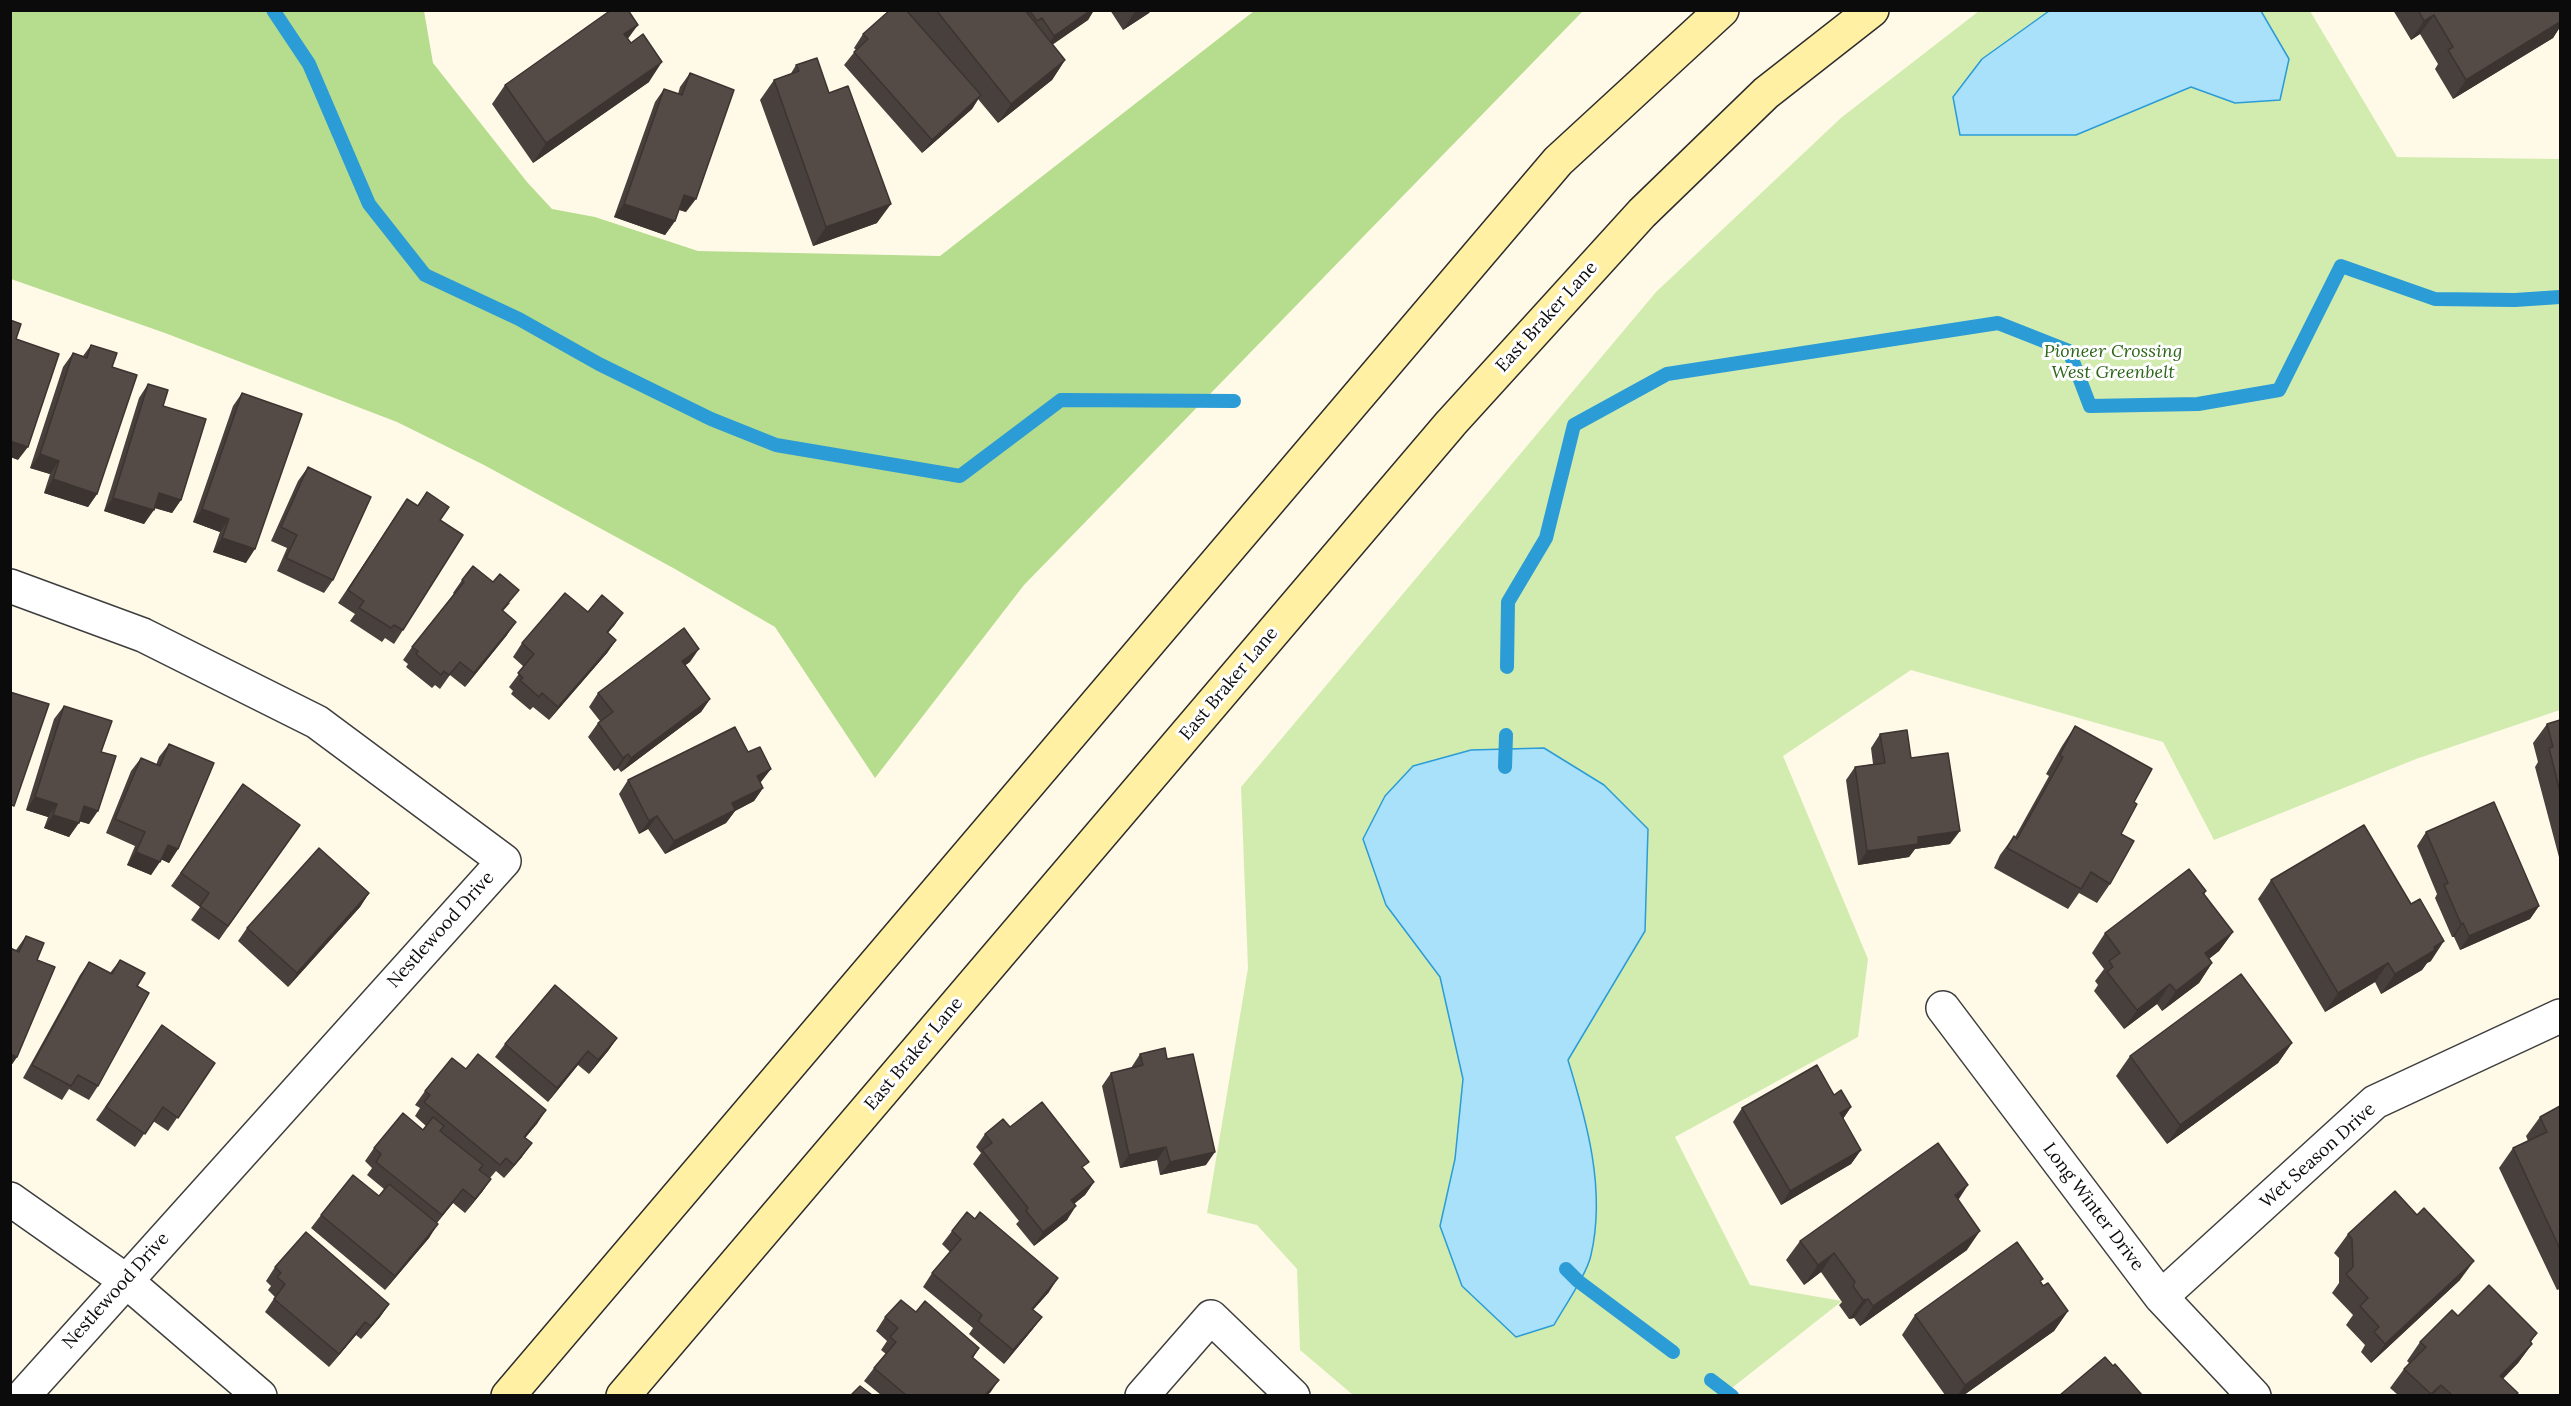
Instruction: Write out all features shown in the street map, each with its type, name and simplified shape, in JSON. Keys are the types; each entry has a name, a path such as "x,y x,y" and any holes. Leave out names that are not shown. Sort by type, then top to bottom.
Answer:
{"street":[{"path":"508,1395 1558,161 1722,10"},
{"name":"East Braker Lane","path":"623,1395 1451,423 1642,213 1766,93 1872,10"},
{"name":"Nestlewood Drive","path":"10,586 143,635 317,722 504,861 23,1395"},
{"name":"Long Winter Drive","path":"1943,1008 2161,1297 2254,1395"},
{"name":"Wet Season Drive","path":"2161,1297 2376,1102 2560,1016"},
{"path":"10,1199 126,1280 260,1395"},
{"path":"1142,1395 1211,1317 1293,1395"}],"green space":[{"path":"10,11 424,11 433,63 527,182 552,209 595,217 698,251 940,256 1254,11 1583,11 1024,585 875,778 775,627 675,569 484,465 397,422 165,333 11,279"},
{"name":"Pioneer Crossing West Greenbelt","path":"1979,11 2310,11 2397,157 2560,159 2560,710 2416,759 2214,840 2163,742 1911,670 1783,756 1868,959 1858,1037 1675,1137 1750,1285 1842,1301 1723,1395 1353,1395 1300,1350 1297,1269 1257,1225 1207,1213 1248,968 1241,787 1656,292 1842,117"}],"water":[{"path":"2049,11 2261,11 2289,59 2280,100 2235,103 2191,87 2076,135 1960,135 1953,97 1982,59"},
{"path":"1544,748 1604,785 1648,829 1645,931 1568,1060 1588,1132 1595,1181 1595,1231 1589,1263 1554,1325 1516,1337 1462,1286 1440,1226 1455,1159 1463,1079 1440,977 1386,905 1363,839 1385,796 1413,766 1471,750"}],"building":[{"path":"611,10 628,10 638,25 624,34 631,43 643,34 662,62 546,143 505,85"},
{"path":"890,10 906,10 981,95 932,140 854,52 868,39 863,34"},
{"path":"936,10 1025,10 1065,60 1011,104"},
{"path":"1029,10 1091,10 1054,36 1042,18 1037,21"},
{"path":"2418,10 2560,10 2560,22 2466,80 2448,50 2453,47 2434,15 2424,21"},
{"path":"817,58 829,93 848,86 891,204 826,227 774,80 799,71 796,65"},
{"path":"690,73 734,90 696,199 684,195 675,221 624,204 664,89 682,95"},
{"path":"10,320 21,324 16,339 59,354 28,447 10,441"},
{"path":"91,345 117,353 112,367 137,375 97,494 53,479 59,461 40,454 73,353 87,358"},
{"path":"148,384 168,390 163,406 206,419 181,500 159,493 154,510 113,498"},
{"path":"242,393 302,414 255,549 222,538 229,519 202,509"},
{"path":"308,467 371,497 333,580 286,558 297,535 281,527"},
{"path":"427,492 449,507 440,520 463,535 403,630 394,625 391,628 359,608 364,601 348,590 407,499 418,506"},
{"path":"473,566 493,582 500,574 519,590 502,610 516,622 474,673 460,662 449,675 444,671 441,675 416,654 418,651 412,647 464,582 462,580"},
{"path":"565,593 588,612 602,595 623,613 607,632 616,640 558,707 542,693 539,697 520,680 523,678 518,673 534,654 522,643"},
{"path":"684,628 699,649 682,661 710,699 631,758 628,754 623,758 598,723 613,712 598,693"},
{"path":"10,692 49,704 14,806 10,804"},
{"path":"64,706 112,721 101,752 116,756 98,811 84,806 79,823 53,815 57,804 35,797"},
{"path":"2560,720 2560,792 2549,748 2553,747 2547,724"},
{"path":"2075,726 2152,769 2134,802 2137,804 2121,834 2134,841 2110,884 2091,872 2081,889 2007,848 2014,836 2017,839 2063,757 2060,755"},
{"path":"735,727 748,752 760,747 771,769 757,776 763,788 732,803 735,810 674,841 657,816 649,821 628,780"},
{"path":"1907,730 1911,758 1948,753 1960,831 1918,837 1918,844 1867,851 1855,767 1885,763 1880,734"},
{"path":"169,744 214,763 178,849 168,845 160,862 136,852 145,832 115,819 141,758 160,766"},
{"path":"243,784 300,825 228,926 200,906 209,893 181,873"},
{"path":"2494,802 2539,906 2469,936 2463,923 2461,924 2444,885 2448,883 2426,832"},
{"path":"2364,825 2411,904 2420,899 2444,941 2434,947 2435,950 2395,974 2388,963 2338,993 2271,880"},
{"path":"319,848 369,893 297,973 247,928"},
{"path":"2189,869 2206,891 2203,893 2233,932 2205,953 2212,963 2176,991 2170,984 2137,1010 2107,972 2113,967 2109,961 2120,953 2105,933"},
{"path":"26,936 44,943 37,960 55,967 17,1057 10,1054 10,948 19,952"},
{"path":"120,960 145,973 137,986 149,993 98,1086 78,1075 71,1086 32,1065 89,962 112,974"},
{"path":"2241,974 2292,1043 2180,1125 2130,1056"},
{"path":"555,985 617,1038 598,1060 588,1051 557,1088 505,1044"},
{"path":"162,1025 215,1063 178,1118 163,1107 145,1134 106,1107"},
{"path":"1165,1048 1167,1059 1193,1054 1215,1152 1170,1162 1166,1147 1129,1155 1111,1073 1143,1065 1140,1054"},
{"path":"478,1054 546,1110 524,1137 532,1143 514,1165 506,1158 500,1165 424,1102 430,1095 425,1091 452,1058 466,1069"},
{"path":"1817,1065 1834,1095 1841,1090 1851,1107 1840,1113 1861,1150 1790,1191 1742,1108"},
{"path":"1042,1102 1089,1162 1082,1167 1094,1182 1071,1200 1076,1206 1043,1232 1026,1211 1028,1208 982,1150 992,1143 985,1134 1003,1119 1010,1127"},
{"path":"2560,1106 2560,1249 2513,1148 2547,1132 2540,1117"},
{"path":"403,1113 423,1130 433,1117 444,1126 440,1131 483,1165 479,1170 491,1179 475,1199 463,1189 442,1215 376,1162 381,1154 374,1148"},
{"path":"1938,1143 1968,1185 1955,1195 1980,1231 1873,1306 1868,1299 1863,1300 1853,1286 1855,1282 1834,1253 1818,1265 1800,1241"},
{"path":"353,1175 379,1196 389,1184 438,1224 395,1276 321,1215"},
{"path":"2395,1191 2417,1215 2424,1208 2474,1261 2385,1344 2374,1332 2379,1327 2360,1306 2368,1298 2346,1274 2353,1267 2352,1239 2348,1234"},
{"path":"967,1212 975,1219 980,1212 1058,1278 1032,1309 1042,1317 1013,1350 978,1321 982,1315 932,1273 961,1239 952,1231"},
{"path":"306,1232 389,1304 371,1326 365,1322 339,1354 274,1299 285,1284 277,1277 281,1273 275,1267"},
{"path":"2017,1242 2043,1279 2040,1281 2043,1286 2048,1283 2068,1311 1965,1385 1915,1315"},
{"path":"2489,1285 2537,1333 2530,1341 2532,1344 2500,1376 2518,1393 2516,1395 2452,1395 2441,1385 2431,1394 2404,1369 2426,1347 2420,1342 2452,1310 2458,1316"},
{"path":"901,1300 916,1312 925,1301 979,1348 972,1357 999,1380 985,1395 906,1395 874,1368 896,1342 890,1337 898,1328 885,1317"},
{"path":"2105,1357 2113,1366 2115,1364 2142,1395 2060,1395"},
{"path":"860,1386 872,1395 851,1395"}],"waterway":[{"path":"273,10 309,64 369,204 425,275 519,319 599,364 711,419 776,445 960,476 1061,400 1234,401"},
{"path":"1507,667 1508,602 1546,538 1574,425 1667,374 1998,323 2069,351 2090,406 2198,404 2279,390 2341,266 2435,299 2515,300 2560,297"},
{"path":"1505,767 1506,735"},
{"path":"1566,1269 1578,1281 1673,1352"},
{"path":"1711,1380 1732,1396"}]}
